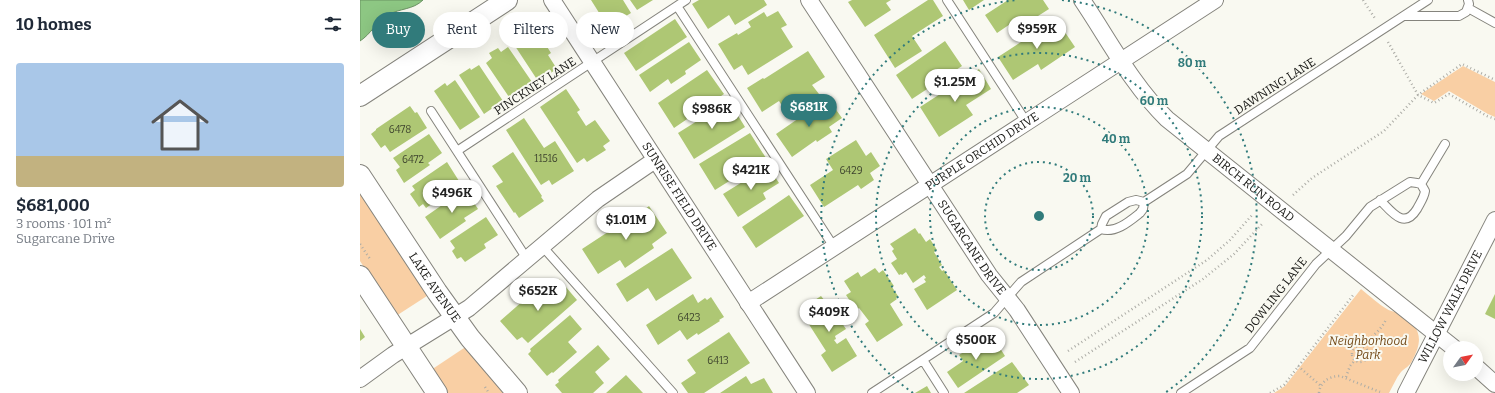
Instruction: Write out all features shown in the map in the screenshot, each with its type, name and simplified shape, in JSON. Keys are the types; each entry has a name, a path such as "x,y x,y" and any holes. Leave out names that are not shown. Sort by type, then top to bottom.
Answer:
{"street":[{"path":"360,96 507,0"},
{"name":"SUNRISE FIELD DRIVE","path":"552,0 807,393"},
{"name":"SUGARCANE DRIVE","path":"810,0 989,275 1017,310 1071,393"},
{"name":"BIRCH RUN ROAD","path":"1082,0 1136,83 1156,108 1172,124 1446,341"},
{"name":"PURPLE ORCHID DRIVE","path":"748,303 1215,0"},
{"path":"360,379 407,346 477,302 598,199 655,160"},
{"name":"LAKE AVENUE","path":"360,175 454,317 477,348 517,393"},
{"name":"WILLOW WALK DRIVE","path":"1406,393 1495,220"},
{"path":"360,276 437,393"},
{"path":"1483,373 1495,384"}],"lane":[{"name":"PINCKNEY LANE","path":"457,151 686,0"},
{"path":"947,0 1027,123"},
{"name":"DAWNING LANE","path":"872,393 994,313 1021,282 1101,229 1106,216 1128,202 1136,200 1144,202 1187,174 1220,136 1428,0"},
{"path":"1403,16 1458,16 1466,12 1468,4 1495,23"},
{"path":"677,6 834,247"},
{"path":"431,111 527,259"},
{"path":"1380,200 1401,219 1410,218 1414,214 1424,195 1425,191 1421,184 1445,144"},
{"name":"DOWLING LANE","path":"1181,393 1250,348 1316,264 1346,236 1370,207 1410,182 1421,184"},
{"name":"DAWNING LANE","path":"1101,229 1110,231 1118,228 1140,213 1143,209 1144,202"},
{"path":"542,246 673,393"},
{"path":"923,360 944,393"}],"path":[{"path":"1363,0 1382,30 1418,95 1434,103 1449,94 1495,119"},
{"path":"1293,195 1312,178 1384,131 1418,95 1462,64 1495,80"},
{"path":"1068,351 1207,260 1230,240 1253,214"},
{"path":"1075,362 1203,279 1234,254 1263,223"},
{"path":"1270,393 1284,384 1354,294"},
{"path":"1364,346 1368,340 1382,328 1386,319"},
{"path":"1360,345 1364,346 1367,349 1368,356 1363,362 1358,362 1352,357 1353,349 1360,345"},
{"path":"1346,377 1350,366 1355,360"},
{"path":"1298,366 1321,386"},
{"path":"1319,393 1321,386 1327,379 1333,376 1346,377 1380,392"},
{"path":"484,385 488,393"}],"green space":[{"path":"1463,66 1495,82 1495,117 1449,91 1434,101 1421,94"},
{"path":"360,188 430,294 396,316 360,261"},
{"name":"Neighborhood Park","path":"1361,289 1390,311 1399,313 1406,318 1412,323 1418,334 1419,340 1416,353 1410,364 1399,374 1389,393 1274,393 1285,386"},
{"path":"467,346 509,393 446,393 431,370"}],"shaded area":[{"path":"360,0 423,0 415,6 395,12 372,12 372,30 360,41"}],"building":[{"path":"591,0 623,0 630,12 599,12"},
{"path":"630,0 653,0 637,10"},
{"path":"699,0 764,0 767,5 735,25 729,15 708,29 692,4"},
{"path":"852,0 891,0 886,3 891,10 865,27 848,2"},
{"path":"928,0 933,0 943,16 912,36 922,51 895,68 874,35"},
{"path":"963,0 984,0 969,10"},
{"path":"1008,0 1043,0 1049,9 1027,23 1022,16 997,33 985,15"},
{"path":"778,11 787,25 781,28 793,47 748,75 742,65 734,70 718,44 751,27 748,22 764,12 767,17"},
{"path":"675,19 687,37 636,71 624,53 634,48 634,46"},
{"path":"1056,19 1075,47 1041,70 1038,64 1013,80 998,57"},
{"path":"945,41 962,66 912,99 896,75"},
{"path":"689,42 701,60 685,71 686,74 671,84 668,79 650,92 639,75"},
{"path":"498,48 501,52 509,48 532,82 509,97 486,63 492,58 489,53"},
{"path":"516,48 548,48 551,53 548,55 557,69 538,81"},
{"path":"808,51 825,77 812,85 819,94 788,115 779,101 762,112 747,88"},
{"path":"479,65 503,101 484,114 459,75 470,68 471,70"},
{"path":"979,69 991,89 966,105 973,115 939,137 920,107"},
{"path":"707,70 724,94 674,128 658,103"},
{"path":"455,80 480,117 460,130 434,91 445,83 447,86"},
{"path":"566,89 580,110 577,112 586,126 595,120 610,141 603,146 606,150 587,162 584,158 577,163 540,107"},
{"path":"829,100 842,118 829,127 832,132 817,142 816,140 792,157 776,134 802,116 800,113 813,104 816,108"},
{"path":"729,101 745,127 694,159 678,133"},
{"path":"410,106 415,113 417,112 427,128 390,152 385,145 381,148 371,134"},
{"path":"524,118 544,148 555,141 574,171 552,185 549,180 541,185 506,130"},
{"path":"750,133 766,158 715,190 699,164"},
{"path":"429,134 442,153 428,163 430,165 404,183 396,170 400,167 393,158"},
{"path":"856,140 866,156 871,152 880,166 870,173 874,180 861,189 858,185 824,207 810,185 833,170 826,159"},
{"path":"513,152 544,201 519,218 496,186 503,182 492,166"},
{"path":"447,162 459,181 446,190 448,193 426,208 423,204 419,207 410,194 415,190 412,186"},
{"path":"768,166 779,183 763,193 766,199 738,217 723,194"},
{"path":"465,189 478,209 464,218 466,221 440,239 425,217"},
{"path":"789,195 804,216 756,248 742,227"},
{"path":"649,206 667,233 652,244 654,248 625,268 620,260 598,274 582,249"},
{"path":"486,217 498,235 484,244 486,248 465,262 461,257 457,259 452,251 455,248 450,241"},
{"path":"915,228 926,242 930,239 937,250 934,252 942,265 939,267 942,271 944,270 957,290 927,310 914,289 926,282 924,275 913,283 906,272 899,275 891,263 897,259 892,251 894,249 890,244"},
{"path":"672,248 692,278 656,301 648,288 627,302 616,284"},
{"path":"875,268 879,273 883,270 894,286 892,287 898,296 896,298 897,299 890,304 903,325 877,342 865,324 869,321 859,308 856,310 846,295 851,292 844,281 858,272 861,277"},
{"path":"559,279 577,300 528,343 522,337 517,340 500,321 532,293 537,299"},
{"path":"693,294 698,303 705,298 707,300 711,297 724,317 698,335 697,333 687,340 680,330 658,345 646,325"},
{"path":"1495,294 1495,319 1485,314"},
{"path":"821,296 825,301 826,300 846,329 835,336 836,339 834,340 837,344 846,338 857,356 832,372 821,355 826,351 803,315 805,314 801,309"},
{"path":"570,315 582,329 568,342 577,352 553,373 552,372 547,376 528,354 531,351 530,349"},
{"path":"360,329 365,337 360,341"},
{"path":"729,332 750,363 704,393 688,393 681,383 696,373 687,360"},
{"path":"991,334 1005,356 958,388 947,372 963,361 959,355"},
{"path":"598,345 610,359 595,372 604,383 593,393 562,393 555,385 559,382 558,380"},
{"path":"1012,362 1029,385 1017,393 964,393"},
{"path":"626,375 643,393 606,393"},
{"path":"746,376 751,384 764,378 773,393 720,393"},
{"path":"927,386 931,393 915,393"}]}
